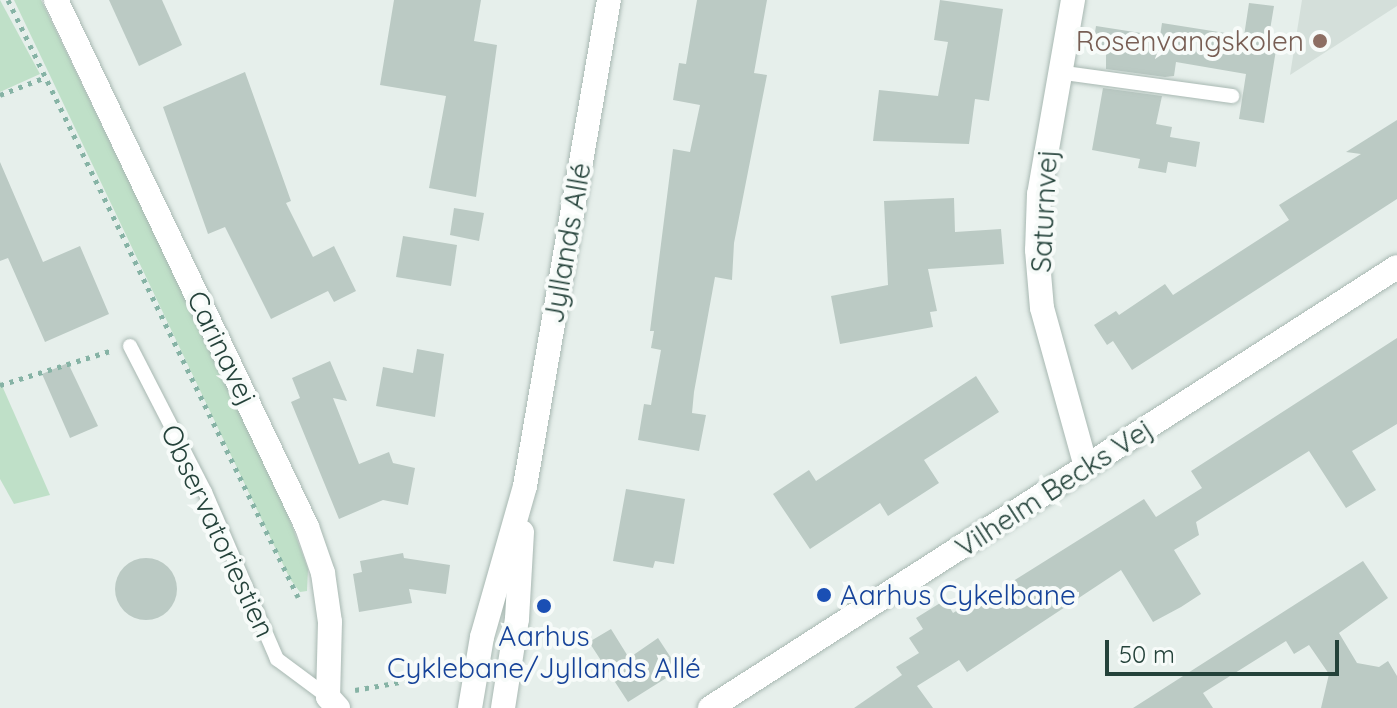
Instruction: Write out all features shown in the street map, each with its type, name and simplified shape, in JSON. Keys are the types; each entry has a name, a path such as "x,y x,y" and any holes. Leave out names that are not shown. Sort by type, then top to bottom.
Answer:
{"street":[{"name":"Carinavej","path":"56,0 307,527 323,573 330,622 333,703"},
{"name":"Jyllands Allé","path":"470,708 525,486 609,0"},
{"name":"Saturnvej","path":"1073,0 1057,72 1039,194 1037,250 1042,308 1086,467"},
{"name":"Vilhelm Becks Vej","path":"710,708 1397,267"},
{"name":"Jyllands Allé","path":"503,708 517,619 525,486"}],"lane":[{"path":"1057,72 1232,96"},
{"name":"Observatoriestien","path":"130,346 205,492 277,659 333,703"}],"path":[{"path":"8,0 282,572 299,598 330,622"},
{"path":"0,95 46,77"},
{"path":"0,385 130,346"},
{"path":"333,703 434,672 476,674"}],"shaded area":[{"name":"Rosenvangskolen","path":"1302,0 1397,0 1397,6 1290,75"}],"green space":[{"path":"0,0 40,74 0,92"},
{"path":"14,0 41,0 277,486 308,569 307,591 300,592 290,579"},
{"path":"0,381 50,495 14,504 0,479"}],"building":[{"path":"109,0 162,0 182,45 139,66"},
{"path":"394,0 481,0 474,41 497,45 476,197 429,188 446,96 380,85"},
{"path":"697,0 767,0 754,73 767,75 734,243 732,280 715,277 694,392 692,413 706,415 699,451 638,440 644,404 651,405 661,350 651,348 654,331 650,331 673,149 690,152 700,105 673,100 679,63 686,64"},
{"path":"940,0 1003,9 989,101 975,99 969,144 873,141 879,90 938,96 948,42 934,40"},
{"path":"1249,3 1274,6 1267,48 1276,50 1264,123 1239,119 1246,74 1176,62 1174,76 1165,77 1106,69 1106,53 1092,51 1096,26 1160,36 1162,23 1244,36"},
{"path":"245,72 291,201 286,203 313,257 334,246 356,291 334,302 328,291 271,319 225,227 208,234 163,107"},
{"path":"1103,88 1162,96 1156,124 1172,127 1170,137 1200,142 1196,167 1168,162 1166,173 1138,168 1140,159 1092,150"},
{"path":"1397,120 1397,199 1132,370 1113,341 1107,345 1094,325 1116,311 1119,315 1165,284 1173,295 1289,220 1279,205 1361,154 1346,152"},
{"path":"0,162 43,262 80,246 109,314 45,342 8,258 0,261"},
{"path":"954,198 955,232 1001,229 1004,264 928,269 937,311 930,312 933,327 840,344 831,296 888,285 884,201"},
{"path":"454,208 484,213 479,241 450,235"},
{"path":"403,236 457,245 451,286 396,277"},
{"path":"1397,338 1397,424 1352,451 1376,490 1346,508 1309,451 1196,522 1199,535 1174,550 1201,594 1181,607 1153,622 1121,570 967,672 959,660 917,686 933,708 854,708 902,675 896,667 919,653 909,638 923,629 916,618 945,600 953,613 992,589 994,593 1144,499 1156,517 1202,488 1191,471"},
{"path":"417,349 444,354 435,417 376,406 383,367 413,373"},
{"path":"330,361 347,401 333,398 359,464 389,452 393,463 415,468 408,505 383,500 339,519 291,402 300,398 292,378"},
{"path":"68,363 98,426 70,438 42,374"},
{"path":"976,376 999,412 924,460 939,483 888,516 880,503 810,549 773,494 809,470 816,481"},
{"path":"626,489 685,499 674,564 655,561 653,568 613,561"},
{"path":"403,553 404,558 450,565 446,594 409,589 412,603 359,612 353,574 362,572 360,561"},
{"path":"140,558 152,558 168,567 175,577 175,601 168,611 152,620 140,620 120,606 115,595 115,583 129,563"},
{"path":"1363,561 1388,598 1339,633 1357,663 1379,667 1388,661 1397,676 1397,708 1321,708 1329,674 1309,645 1294,654 1286,641 1203,693 1213,708 1133,708"},
{"path":"611,629 629,658 658,638 679,670 628,702 589,642"}],"place":[{"name":"Rosenvangskolen","path":"1320,41"},
{"name":"Aarhus Cykelbane","path":"824,595"},
{"name":"Aarhus Cyklebane/Jyllands Allé","path":"544,606"}]}
